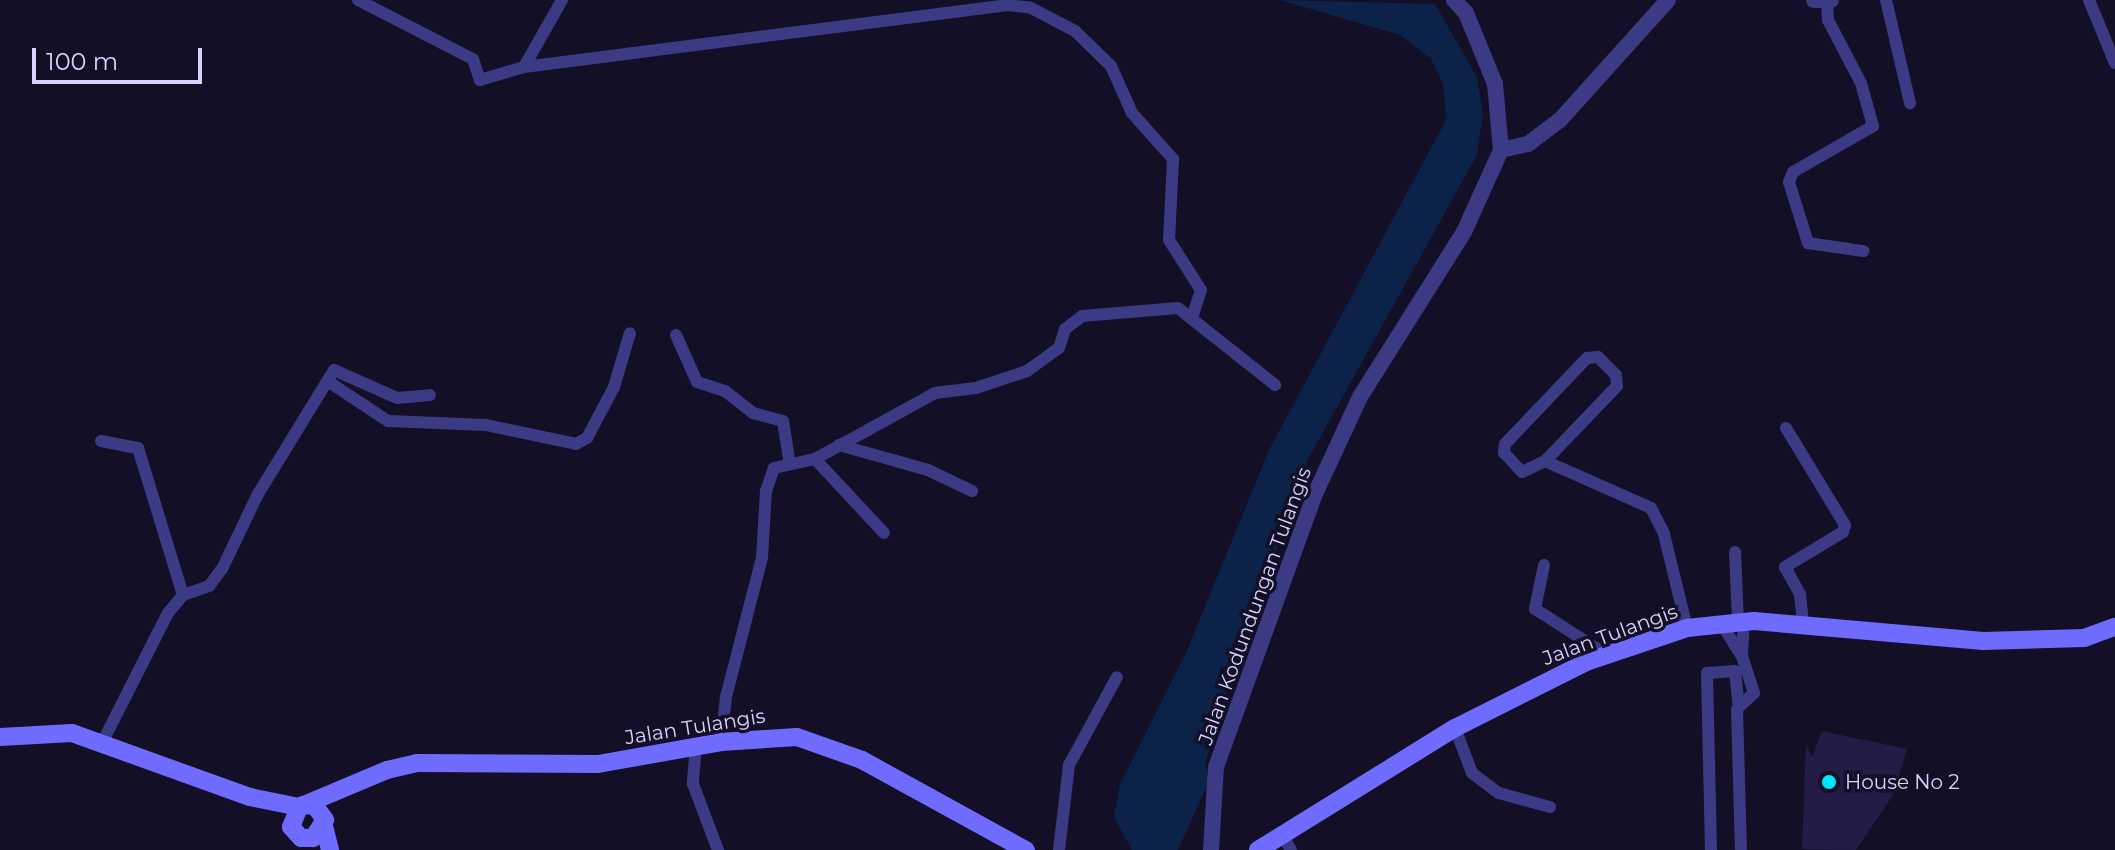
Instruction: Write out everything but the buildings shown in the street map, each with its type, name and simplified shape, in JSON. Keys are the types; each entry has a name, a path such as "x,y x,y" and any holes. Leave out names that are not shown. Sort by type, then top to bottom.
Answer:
{"main road":[{"name":"Jalan Tulangis","path":"1258,850 1286,843 1455,728 1607,655 1687,628 1734,622 1803,624 1983,641 2084,638 2115,627"},
{"path":"0,737 58,731 102,743 297,811 315,806 325,823 330,850"},
{"name":"Jalan Tulangis","path":"297,811 348,788 417,763 598,764 721,742 797,737 826,745 1026,850"},
{"path":"310,844 348,788"},
{"path":"297,811 310,844"}],"street":[{"path":"358,0 473,59 480,80 524,67 1008,5 1031,8 1075,31 1111,66 1132,113 1173,159 1169,240 1201,290 1193,314"},
{"path":"524,67 562,0"},
{"name":"Jalan Kodundungan Tulangis","path":"1211,850 1216,767 1315,494 1360,397 1464,232 1501,150 1495,84 1466,13 1454,0"},
{"path":"1501,150 1528,144 1560,120 1668,0"},
{"path":"1886,0 1910,103"},
{"path":"2089,0 2115,63"},
{"path":"1825,7 1861,83 1873,126 1793,172 1789,182 1808,243 1863,251"},
{"path":"721,742 726,697 762,558 766,491 774,468 789,460 815,459 935,393 976,388 1037,366 1082,316 1169,306 1193,314 1275,385"},
{"path":"329,382 388,421 486,425 576,444 587,438 614,387 630,333"},
{"path":"676,335 697,382 725,391 765,419 783,421 789,460"},
{"path":"1598,357 1616,375 1617,386 1545,461 1527,473 1503,448 1587,358 1598,357"},
{"path":"102,743 183,595 209,586 222,569 258,494 334,370 397,398 430,395"},
{"path":"1786,428 1845,525 1785,567 1800,594 1803,624"},
{"path":"101,441 138,448 183,595"},
{"path":"839,445 928,470 972,491"},
{"path":"815,459 884,533"},
{"path":"1545,461 1651,508 1664,534 1687,628"},
{"path":"1735,552 1734,622 1754,697 1738,702"},
{"path":"1544,565 1535,609 1607,655"},
{"path":"1734,622 1742,656"},
{"path":"1711,850 1707,673 1735,671 1741,850"},
{"path":"1059,850 1069,765 1117,677"},
{"path":"1455,728 1472,773 1499,793 1550,807"},
{"path":"696,746 693,784 718,850"}],"water":[{"path":"1280,0 1435,4 1477,77 1483,113 1477,155 1307,461 1221,707 1205,765 1209,781 1178,850 1132,850 1114,817 1120,784 1186,653 1269,450 1446,120 1443,84 1431,59 1400,35"}],"place":[{"name":"House No 2","path":"1829,782"}]}
